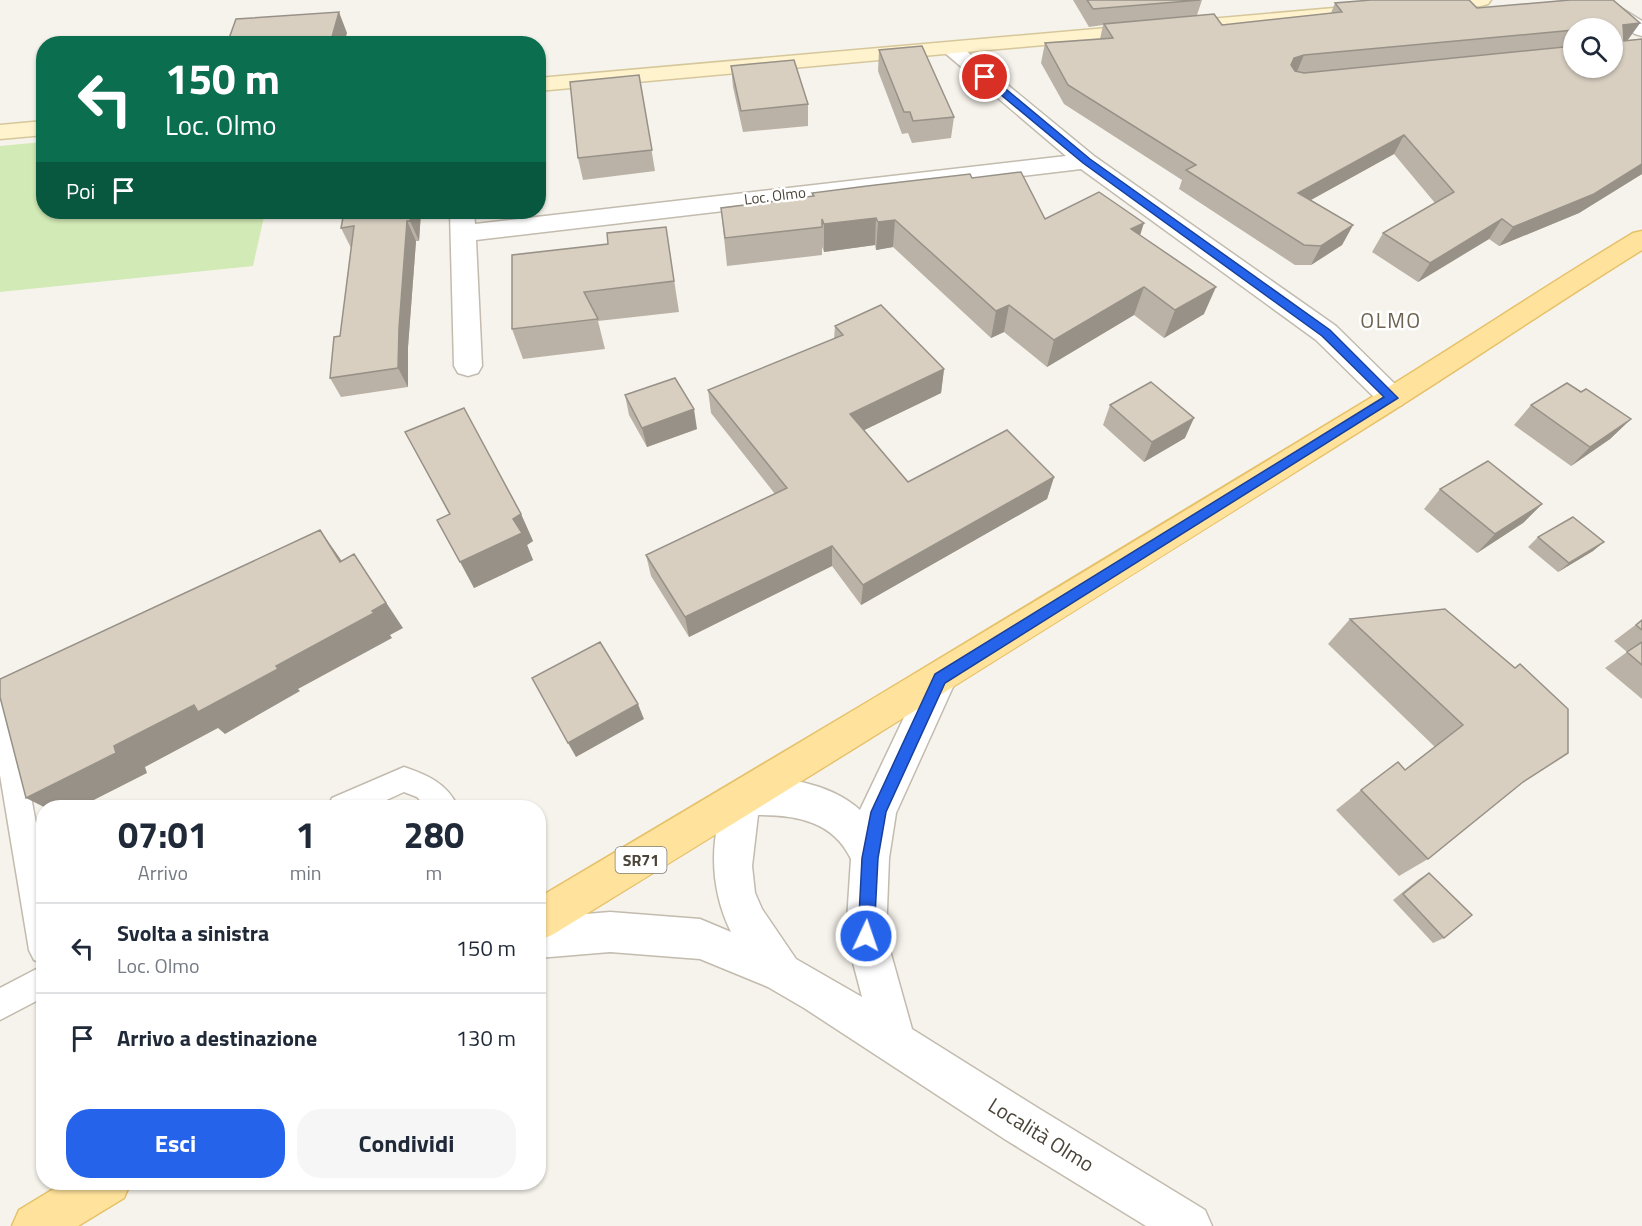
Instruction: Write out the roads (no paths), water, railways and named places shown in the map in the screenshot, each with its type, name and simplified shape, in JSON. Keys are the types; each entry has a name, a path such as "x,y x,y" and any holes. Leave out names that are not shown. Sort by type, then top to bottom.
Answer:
{"main road":[{"name":"SR71","path":"546,916 940,678 1392,398 1548,296 1642,239"},
{"path":"35,1226 95,1190"}],"street":[{"path":"1410,6 1481,0"},
{"path":"1594,0 1642,30"},
{"path":"546,84 1352,12"},
{"path":"952,49 1086,161 1326,333 1392,398"},
{"path":"0,132 36,129"},
{"name":"Loc. Olmo","path":"546,214 1086,161"},
{"name":"Loc. Olmo","path":"468,366 462,222 493,219"},
{"path":"895,1041 866,936 870,858 878,812 940,678"},
{"path":"782,973 759,942 738,904 734,843 743,798 780,796 827,807 856,831 870,858"},
{"name":"Località Olmo","path":"546,937 610,932 700,939 782,973 819,993 1022,1125 1189,1226"}],"lane":[{"path":"0,699 36,904"},
{"path":"358,800 404,779 426,788 437,800"},
{"path":"0,1005 36,985"}],"district":[{"name":"OLMO","path":"1391,321"}]}
